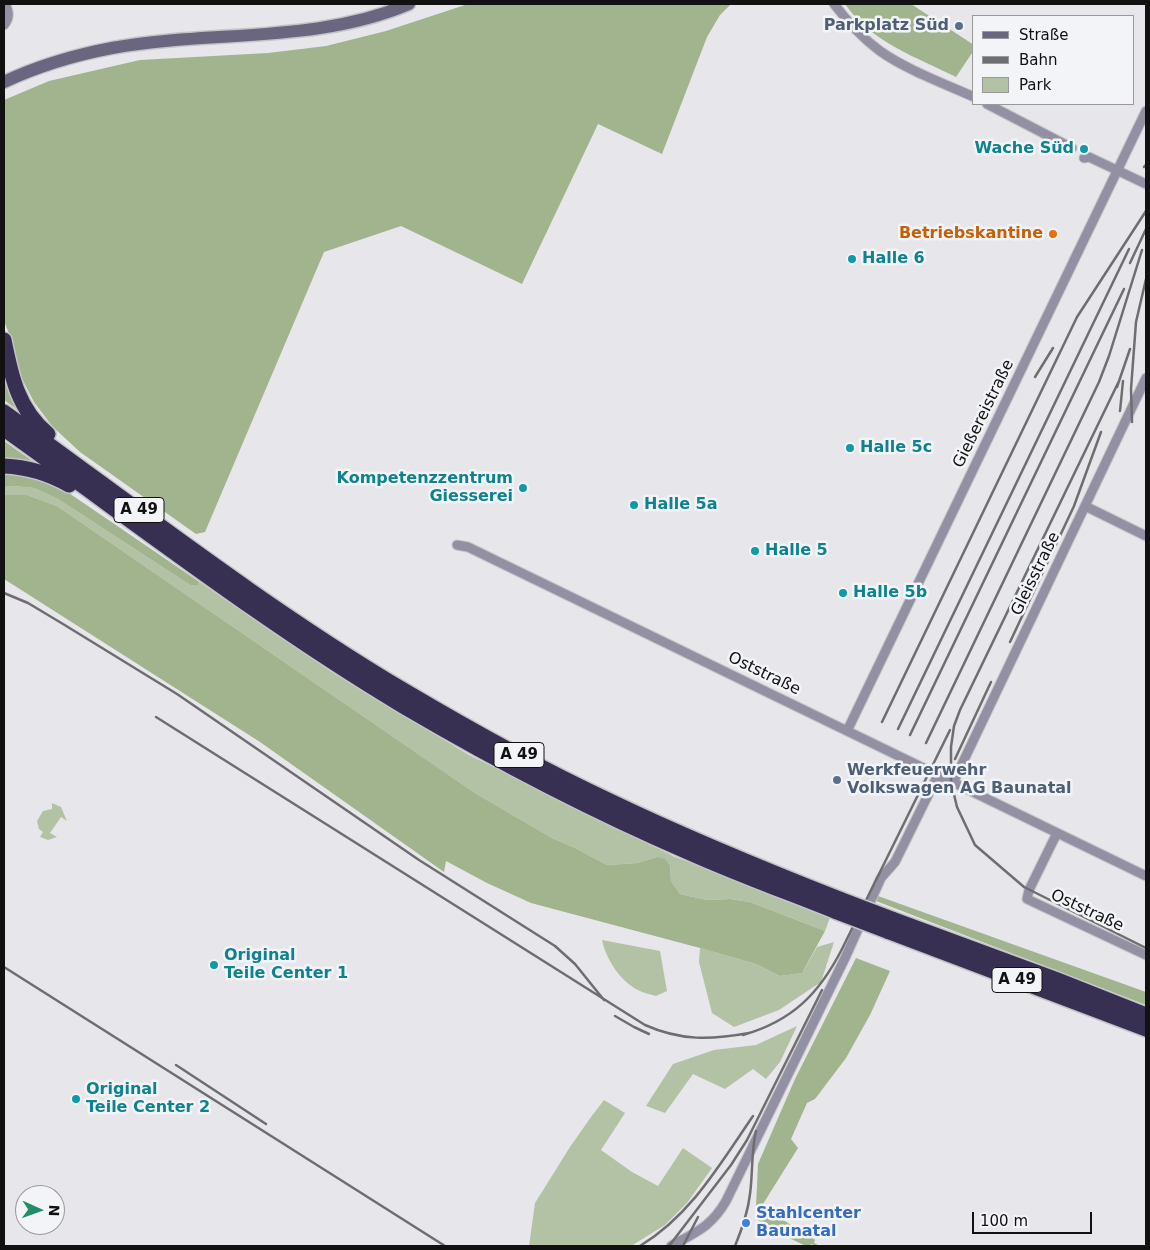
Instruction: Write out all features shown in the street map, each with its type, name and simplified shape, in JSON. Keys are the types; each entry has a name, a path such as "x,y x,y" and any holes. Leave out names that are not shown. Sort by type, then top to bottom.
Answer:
{"highway":[{"path":"4,340 12,380 19,398 28,414 49,435 59,452"},
{"name":"A 49","path":"4,412 246,586 324,640 404,690 504,748 615,804 761,868 840,906"},
{"name":"A 49","path":"4,429 218,584 311,648 402,705 492,756 601,812 689,853 840,906 1146,1029"},
{"path":"4,466 29,469 47,474 114,508"},
{"name":"A 49","path":"889,925 1055,978 1146,1015"}],"main road":[{"path":"4,82 20,74 71,57 114,48 183,40 293,32 344,24 409,4"}],"street":[{"path":"4,25 8,15 5,4"},
{"path":"834,4 849,24 880,51 899,62 972,96"},
{"path":"989,105 1146,184"},
{"name":"Gießereistraße","path":"847,731 1146,110"},
{"name":"Gleisstraße","path":"953,783 1146,378"},
{"path":"1085,506 1146,536"},
{"name":"Oststraße","path":"458,545 468,548 1146,876"},
{"path":"671,1246 703,1228 717,1216 726,1201 842,965 881,878 894,862 938,775"},
{"name":"Oststraße","path":"1057,833 1029,890 1027,899 1146,955"}],"green space":[{"path":"468,4 731,4 720,15 707,37 662,154 598,124 522,284 401,226 324,252 205,532 196,534 80,452 52,426 34,402 17,369 4,321 4,100 49,81 140,60 268,53 326,46 386,31"},
{"path":"845,4 911,4 972,44 972,53 956,77 881,39 856,17"},
{"path":"4,362 22,413 4,400"},
{"path":"4,441 38,465 4,461"},
{"path":"4,472 41,474 198,581 198,585 190,585 58,499 34,488 4,487"},
{"path":"4,487 34,488 58,499 190,585 197,585 198,581 330,671 469,755 675,857 755,885 831,915 825,931 750,902 730,899 707,900 680,894 671,881 670,866 657,857 637,863 607,865 552,838 475,793 57,506 27,495 4,495"},
{"path":"4,495 27,495 57,506 475,793 552,838 607,865 637,863 657,857 665,859 670,866 671,881 680,894 707,900 730,899 750,902 825,931 802,973 780,976 756,964 531,903 487,883 446,861 444,872 260,742 4,579"},
{"path":"52,803 61,807 67,821 61,817 50,833 57,837 48,840 40,837 43,832 39,829 37,821 43,811 52,809"},
{"path":"878,896 1146,992 1146,1005 876,901"},
{"path":"602,940 660,951 667,991 656,996 631,986 610,962"},
{"path":"834,942 821,982 779,1010 734,1027 712,1013 699,962 700,948 756,964 780,976 802,973 817,947"},
{"path":"856,958 890,971 870,1015 846,1058 815,1099 807,1103 791,1139 798,1148 763,1204 782,1219 815,1240 814,1243 820,1246 812,1246 813,1244 806,1246 766,1227 757,1219 758,1164 795,1079"},
{"path":"797,1026 780,1062 766,1079 753,1069 725,1089 693,1074 665,1113 646,1106 673,1064 714,1050 756,1045"},
{"path":"604,1100 625,1113 601,1150 632,1172 658,1186 683,1148 712,1168 687,1203 665,1225 631,1246 529,1246 535,1203 570,1147"}],"railway":[{"path":"882,722 1077,317 1146,211"},
{"path":"1130,263 1146,229"},
{"path":"898,729 1129,249"},
{"path":"926,743 1099,382 1142,250"},
{"path":"1132,422 1131,389 1136,322 1146,279"},
{"path":"910,735 1124,289"},
{"path":"1035,377 1053,348"},
{"path":"1117,387 1130,349"},
{"path":"1119,381 960,710 954,726 951,747 951,782 957,807 975,845 1024,887 1146,948"},
{"path":"1120,411 1123,381"},
{"path":"1010,642 1074,506 1101,432"},
{"path":"4,593 28,603 177,694 419,860 555,946 575,964 604,1000"},
{"path":"955,759 991,682"},
{"path":"156,717 645,1025 671,1034 696,1038 749,1033"},
{"path":"743,1035 776,1022 790,1014 802,1004 824,979 842,949 950,730"},
{"path":"4,967 445,1246"},
{"path":"669,1246 731,1165 747,1140 822,990"},
{"path":"615,1016 649,1034"},
{"path":"176,1065 266,1124"},
{"path":"640,1246 675,1219 689,1204 716,1170 753,1116"},
{"path":"735,1246 749,1201 756,1131"},
{"path":"683,1246 698,1217"}],"place":[{"name":"Parkplatz Süd","path":"959,26"},
{"name":"Wache Süd","path":"1084,149"},
{"name":"Betriebskantine","path":"1053,234"},
{"name":"Halle 6","path":"852,259"},
{"name":"Halle 5c","path":"850,448"},
{"name":"Kompetenzzentrum Giesserei","path":"523,488"},
{"name":"Halle 5a","path":"634,505"},
{"name":"Halle 5","path":"755,551"},
{"name":"Halle 5b","path":"843,593"},
{"name":"Werkfeuerwehr Volkswagen AG Baunatal","path":"837,780"},
{"name":"Original Teile Center 1","path":"214,965"},
{"name":"Original Teile Center 2","path":"76,1099"},
{"name":"Stahlcenter Baunatal","path":"746,1223"}]}
